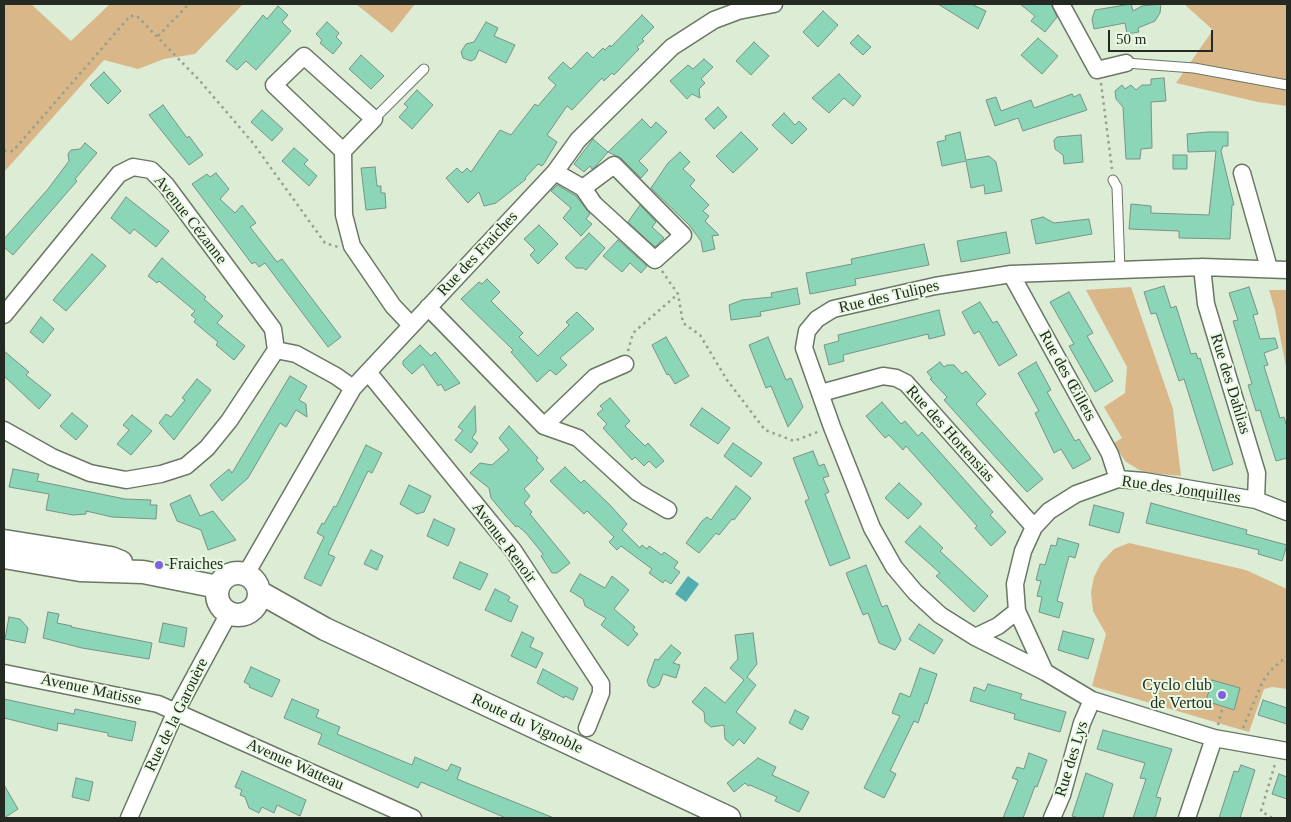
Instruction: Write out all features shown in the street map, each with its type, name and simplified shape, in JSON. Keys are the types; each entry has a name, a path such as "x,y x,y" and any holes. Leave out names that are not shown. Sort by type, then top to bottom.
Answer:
{"street":[{"name":"Rue des Fraiches","path":"246,574 353,388 555,172 578,140 672,47 714,20 738,11 774,4"},
{"path":"1061,4 1097,70 1126,62"},
{"path":"343,151 274,85 304,56 374,119 343,151 344,214 352,246 393,306 411,325"},
{"path":"555,172 583,188 594,204 655,260 683,235 614,165 583,188"},
{"name":"Avenue Cézanne","path":"4,315 119,174 133,167 151,170 166,185 274,329 276,350"},
{"path":"1242,173 1269,268"},
{"name":"Rue des Tulipes","path":"1045,672 975,637 940,615 915,592 894,567 872,528 832,427 804,348 807,331 817,319 833,309 935,286 1011,274 1202,267 1287,270"},
{"name":"Rue des Dahlias","path":"1202,267 1206,304 1257,473 1256,500"},
{"name":"Rue des Œillets","path":"1011,274 1110,454 1118,479"},
{"path":"428,307 544,426 578,438 637,492 668,510"},
{"path":"4,430 52,458 90,473 126,480 161,474 186,466 208,448 229,421 276,350 296,354 336,376 353,388"},
{"path":"544,426 595,377 625,364"},
{"name":"Avenue Renoir","path":"368,372 513,550 601,684 601,693 587,728"},
{"name":"Rue des Hortensias","path":"821,393 883,376 896,378 906,383 1034,527"},
{"name":"Rue des Jonquilles","path":"1045,672 1017,611 1016,584 1023,551 1034,527 1049,511 1076,494 1118,479 1144,481 1256,500 1287,512"},
{"path":"4,541 111,558 143,572"},
{"path":"4,557 80,570 143,572 218,587"},
{"path":"236,572 246,574 255,582 246,605 219,604 216,596 218,587 227,575 236,572"},
{"name":"Route du Vignoble","path":"246,605 325,629 730,818"},
{"name":"Rue de la Garouère","path":"129,818 176,711 246,605"},
{"path":"975,637 998,626 1017,611"},
{"path":"1045,672 1092,700 1214,738 1282,750"},
{"name":"Avenue Matisse","path":"4,673 158,704 176,711"},
{"name":"Rue des Lys","path":"1052,818 1062,795 1082,722 1092,700"},
{"name":"Avenue Watteau","path":"176,711 413,818"},
{"path":"1187,818 1214,738"}],"lane":[{"path":"1126,62 1194,68 1287,85"},
{"path":"374,119 424,69"},
{"path":"1113,180 1117,187 1120,270"}],"path":[{"path":"158,36 189,4"},
{"path":"4,152 13,151 130,16 137,16 158,36 253,143 325,243 334,247 352,246"},
{"path":"1097,70 1101,82 1113,180"},
{"path":"655,260 678,294 683,323 700,335 727,380 765,430 794,441 832,427"},
{"path":"625,364 633,332 678,294"},
{"path":"1240,744 1242,730 1263,681 1271,670 1287,656"},
{"path":"1272,818 1261,811 1275,762 1282,750"}],"shaded area":[{"path":"4,4 31,4 71,41 110,4 243,4 195,54 164,59 138,69 104,60 4,172"},
{"path":"356,4 415,4 392,33"},
{"path":"1184,4 1287,4 1287,106 1258,102 1176,83 1213,30"},
{"path":"1131,287 1173,409 1181,476 1139,470 1125,461 1114,443 1122,438 1104,407 1125,393 1127,367 1086,290"},
{"path":"1269,290 1287,290 1287,372 1275,310"},
{"path":"1129,543 1246,570 1287,589 1287,689 1272,687 1264,689 1249,732 1092,686 1106,634 1093,611 1091,592 1094,577 1101,563 1114,549"}],"water":[{"path":"688,576 699,584 686,602 675,594"}],"building":[{"path":"938,4 971,4 986,11 978,29"},
{"path":"1020,4 1051,4 1057,17 1045,32 1031,21 1035,16"},
{"path":"1131,4 1133,11 1142,6 1161,4 1160,13 1155,21 1138,28 1139,32 1127,34 1125,23 1094,29 1092,19 1095,10"},
{"path":"278,6 288,15 282,22 291,31 256,70 246,61 237,70 226,61 263,15 267,19"},
{"path":"823,11 838,25 818,47 803,32"},
{"path":"642,15 654,27 642,39 644,41 637,47 639,49 614,75 612,73 604,81 602,78 572,110 567,106 547,135 557,142 542,166 538,164 526,179 496,203 484,206 479,192 468,203 446,178 457,168 462,173 467,168 471,172 500,130 511,135 535,104 538,106 556,85 548,78 563,62 571,69 587,52 593,58 603,48 605,50 610,45 611,47"},
{"path":"327,22 339,33 336,37 342,43 333,54 320,43 322,40 316,34"},
{"path":"486,22 498,28 494,36 515,45 506,63 479,50 475,59 471,61 463,58 461,52 466,44 474,42"},
{"path":"858,35 871,47 863,55 850,43"},
{"path":"1038,38 1058,56 1042,74 1021,55"},
{"path":"754,42 769,56 751,75 736,61"},
{"path":"361,55 384,76 371,89 349,69"},
{"path":"704,59 713,67 701,79 705,83 699,89 700,98 692,94 687,99 670,81 688,65 693,69"},
{"path":"104,72 121,91 108,104 90,85"},
{"path":"839,74 861,96 853,106 844,98 829,113 812,98"},
{"path":"1164,78 1166,101 1151,102 1152,148 1141,149 1140,159 1126,159 1123,107 1116,99 1115,91 1122,85 1125,89 1131,85 1136,90 1142,85 1151,85 1151,79"},
{"path":"417,90 433,105 412,129 399,117 408,107 404,104"},
{"path":"1072,94 1074,97 1080,94 1087,110 1023,131 1018,118 995,126 986,100 996,97 1001,111 1031,100 1034,108"},
{"path":"163,105 187,138 189,136 203,155 189,165 149,115"},
{"path":"718,107 727,117 714,129 705,119"},
{"path":"262,110 283,129 272,141 251,122"},
{"path":"784,113 795,125 799,121 807,129 792,144 772,125"},
{"path":"642,119 651,128 656,122 667,132 639,161 648,170 641,178 621,158 608,152"},
{"path":"741,132 758,149 733,173 716,156"},
{"path":"960,132 966,160 989,156 996,162 1002,191 985,194 984,185 971,188 966,161 942,166 937,142 946,140 945,136"},
{"path":"1228,132 1228,146 1223,146 1221,151 1234,205 1232,205 1230,239 1179,238 1179,231 1129,229 1131,204 1151,206 1151,213 1209,215 1216,151 1188,152 1187,134"},
{"path":"1081,135 1083,162 1064,164 1063,155 1055,149 1054,140 1057,137"},
{"path":"593,139 608,152 595,167 592,169 590,166 584,172 574,164"},
{"path":"85,143 97,153 75,179 77,181 13,255 4,247 4,239 48,189 69,161 68,154 71,150 80,149"},
{"path":"294,148 308,160 304,164 317,176 309,186 282,161"},
{"path":"680,152 690,162 683,169 695,180 690,186 709,205 703,211 709,216 705,221 719,235 712,236 715,249 703,252 701,241 689,225 651,188 668,163"},
{"path":"1173,155 1187,155 1187,169 1173,169"},
{"path":"375,167 377,186 381,186 381,193 385,193 386,208 366,210 361,168"},
{"path":"216,173 229,189 220,199 235,213 242,205 256,223 250,227 277,262 282,259 341,337 328,347 265,263 259,267 255,262 252,264 192,184 207,174 210,177"},
{"path":"557,185 576,196 590,214 586,219 592,224 581,236 563,218 571,208 551,191"},
{"path":"126,197 169,231 156,247 134,229 130,234 111,218"},
{"path":"640,205 656,222 652,227 664,238 655,247 628,222"},
{"path":"1043,217 1054,223 1089,219 1092,234 1036,244 1031,220"},
{"path":"539,225 558,244 538,264 530,255 535,250 524,239"},
{"path":"1006,232 1010,253 961,262 957,241"},
{"path":"589,233 605,248 586,270 576,268 565,258"},
{"path":"618,240 647,266 641,273 630,263 622,272 603,256"},
{"path":"924,244 929,265 855,279 856,285 810,294 806,273 852,264 851,259"},
{"path":"92,254 106,266 66,311 53,300"},
{"path":"162,258 206,297 204,299 223,316 217,323 245,346 234,360 216,345 218,342 194,322 196,319 191,315 195,311 159,281 157,283 148,276"},
{"path":"487,279 500,292 491,301 523,333 519,337 538,356 569,325 566,322 577,312 594,329 560,358 567,365 556,375 550,370 537,382 511,352 513,350 461,299 479,282 482,284"},
{"path":"1164,286 1171,308 1176,306 1191,354 1196,353 1198,359 1200,358 1233,464 1213,471 1184,379 1179,381 1156,313 1151,314 1144,292"},
{"path":"1249,287 1258,314 1253,315 1260,339 1275,338 1278,348 1264,353 1268,365 1264,366 1280,418 1284,417 1287,427 1287,458 1276,461 1260,410 1256,411 1248,385 1252,384 1233,321 1238,320 1229,293"},
{"path":"797,288 800,304 760,312 761,316 731,320 729,305 742,300 772,297 771,293"},
{"path":"1069,292 1093,333 1087,336 1113,381 1095,392 1069,346 1074,344 1050,302"},
{"path":"980,302 993,323 997,321 1017,355 999,366 979,331 974,334 962,312"},
{"path":"939,310 945,335 929,339 928,334 843,355 844,361 829,365 824,345 839,341 838,335"},
{"path":"41,317 54,329 43,343 30,332"},
{"path":"666,337 689,376 675,384 669,374 667,375 652,345"},
{"path":"768,337 786,380 791,378 803,407 788,427 771,386 766,388 749,345"},
{"path":"420,345 431,356 435,352 460,383 445,391 441,384 438,386 423,364 412,374 403,365 403,361"},
{"path":"4,351 29,372 26,375 51,395 39,409 4,376"},
{"path":"940,362 944,367 954,365 962,374 966,371 986,394 976,404 1043,479 1027,492 944,400 947,397 930,379 932,378 927,372"},
{"path":"1036,362 1051,390 1047,392 1075,441 1079,439 1091,459 1073,469 1061,449 1054,453 1035,413 1039,411 1018,373"},
{"path":"290,376 307,386 299,400 306,404 307,417 296,410 286,427 280,423 248,478 222,501 210,485 229,469 232,473"},
{"path":"197,379 211,390 174,440 159,423 166,414 171,417 185,400 182,398"},
{"path":"610,398 630,421 625,426 645,446 648,443 664,461 656,468 649,461 644,466 635,457 632,460 603,428 607,424 597,414 603,409 600,406"},
{"path":"882,402 901,424 905,421 918,436 922,432 993,512 990,515 1006,532 991,546 975,528 977,526 906,446 903,450 889,435 885,438 866,416"},
{"path":"475,406 476,432 472,438 478,443 471,453 455,440 463,430 458,427"},
{"path":"702,408 730,428 718,444 690,425"},
{"path":"72,413 88,426 76,440 60,426"},
{"path":"132,415 152,431 131,455 117,444 129,430 123,425"},
{"path":"509,426 538,458 536,460 544,469 524,489 530,496 524,503 532,512 530,514 570,563 557,573 552,573 541,556 543,554 526,533 518,526 516,527 491,498 489,488 470,473 480,463 492,465 509,450 499,438"},
{"path":"733,443 762,463 751,477 724,456"},
{"path":"366,445 382,453 372,473 368,471 328,554 335,557 321,586 304,578 324,537 317,533 334,506 336,507"},
{"path":"813,451 819,466 824,464 829,476 823,478 829,492 825,494 850,558 830,566 805,501 809,499 793,458"},
{"path":"565,467 581,483 584,480 610,505 627,524 622,530 640,548 642,545 647,549 649,546 662,555 664,552 678,562 674,568 680,572 671,584 665,580 663,583 649,573 652,569 621,546 617,550 609,542 614,537 587,511 584,514 550,481"},
{"path":"13,469 39,474 37,481 125,499 151,500 150,505 157,505 156,519 112,517 86,511 86,514 73,515 46,510 49,494 9,487"},
{"path":"899,483 922,504 908,519 885,498"},
{"path":"409,485 431,496 424,512 417,514 400,504"},
{"path":"736,486 751,498 734,520 732,519 719,535 716,533 699,553 686,543 702,521 707,517 711,520"},
{"path":"190,495 200,516 213,511 236,540 208,550 201,530 177,521 170,504"},
{"path":"1151,503 1247,530 1246,534 1287,545 1282,561 1258,554 1259,550 1146,523"},
{"path":"1094,505 1124,513 1119,533 1089,525"},
{"path":"434,519 455,529 448,546 427,536"},
{"path":"920,526 943,548 940,551 988,596 974,612 936,576 940,573 905,542"},
{"path":"1058,538 1079,544 1075,558 1069,556 1057,601 1063,603 1059,618 1039,612 1042,597 1037,596 1041,581 1036,580 1040,564 1045,565 1051,545 1056,546"},
{"path":"371,550 383,556 377,570 364,564"},
{"path":"460,562 488,574 480,590 453,578"},
{"path":"866,565 882,607 887,605 901,640 895,650 879,643 868,613 863,615 846,573"},
{"path":"580,574 605,588 612,576 629,590 614,609 635,627 633,630 638,634 628,646 601,625 606,618 585,606 583,599 570,591"},
{"path":"495,589 510,597 508,601 518,606 511,622 485,610"},
{"path":"48,612 59,614 57,623 152,643 149,659 82,648 43,638"},
{"path":"9,617 20,619 28,628 25,643 5,639"},
{"path":"163,623 187,628 184,647 159,642"},
{"path":"919,624 943,640 934,654 909,639"},
{"path":"1063,631 1094,639 1088,659 1058,650"},
{"path":"522,632 534,638 530,647 543,653 536,668 511,656"},
{"path":"753,633 757,664 747,677 756,685 736,712 756,728 744,744 739,739 733,746 725,739 724,725 711,727 705,722 704,712 692,702 705,687 725,703 744,680 730,668 738,659 735,635"},
{"path":"671,645 681,653 673,663 680,665 676,678 663,674 659,685 654,688 649,686 647,681 655,659 658,660"},
{"path":"251,667 280,680 272,697 249,687 250,685 244,682"},
{"path":"920,668 937,674 927,704 925,703 918,723 914,721 890,771 896,774 884,798 864,788 900,716 892,713 900,693 910,697"},
{"path":"543,669 578,688 573,700 565,696 564,698 537,683"},
{"name":"Cyclo club de Vertou","path":"1212,680 1240,688 1234,710 1206,701"},
{"path":"988,684 1022,694 1020,699 1066,712 1060,732 1014,719 1015,714 970,701 974,687 985,691"},
{"path":"4,699 74,714 75,709 136,722 132,741 108,736 108,733 58,723 57,731 4,718"},
{"path":"292,699 319,710 316,717 340,727 337,734 412,765 415,757 447,771 451,764 461,768 457,779 554,818 506,818 421,782 418,788 318,744 322,734 284,718"},
{"path":"1263,700 1287,708 1287,724 1258,715"},
{"path":"795,710 809,717 802,730 789,723"},
{"path":"1103,730 1172,749 1156,797 1161,798 1155,818 1133,818 1146,779 1140,778 1145,763 1097,749"},
{"path":"1029,753 1047,760 1037,787 1035,786 1023,818 1003,818 1018,780 1012,778 1017,767 1024,769"},
{"path":"758,758 776,767 772,775 809,792 799,812 775,801 777,797 750,785 748,786 745,783 734,792 727,783"},
{"path":"1241,765 1255,770 1240,818 1219,818 1234,771 1238,772"},
{"path":"242,771 306,800 300,816 277,805 274,813 262,807 259,813 249,808 245,797 240,795 242,790 235,787"},
{"path":"1086,773 1113,784 1103,818 1079,818 1072,816"},
{"path":"1279,774 1287,777 1287,799 1272,794"},
{"path":"76,778 93,782 89,801 72,797"},
{"path":"4,785 18,809 4,818"}],"place":[{"name":"Fraiches","path":"159,565"},
{"name":"Cyclo club de Vertou","path":"1222,695"}]}
